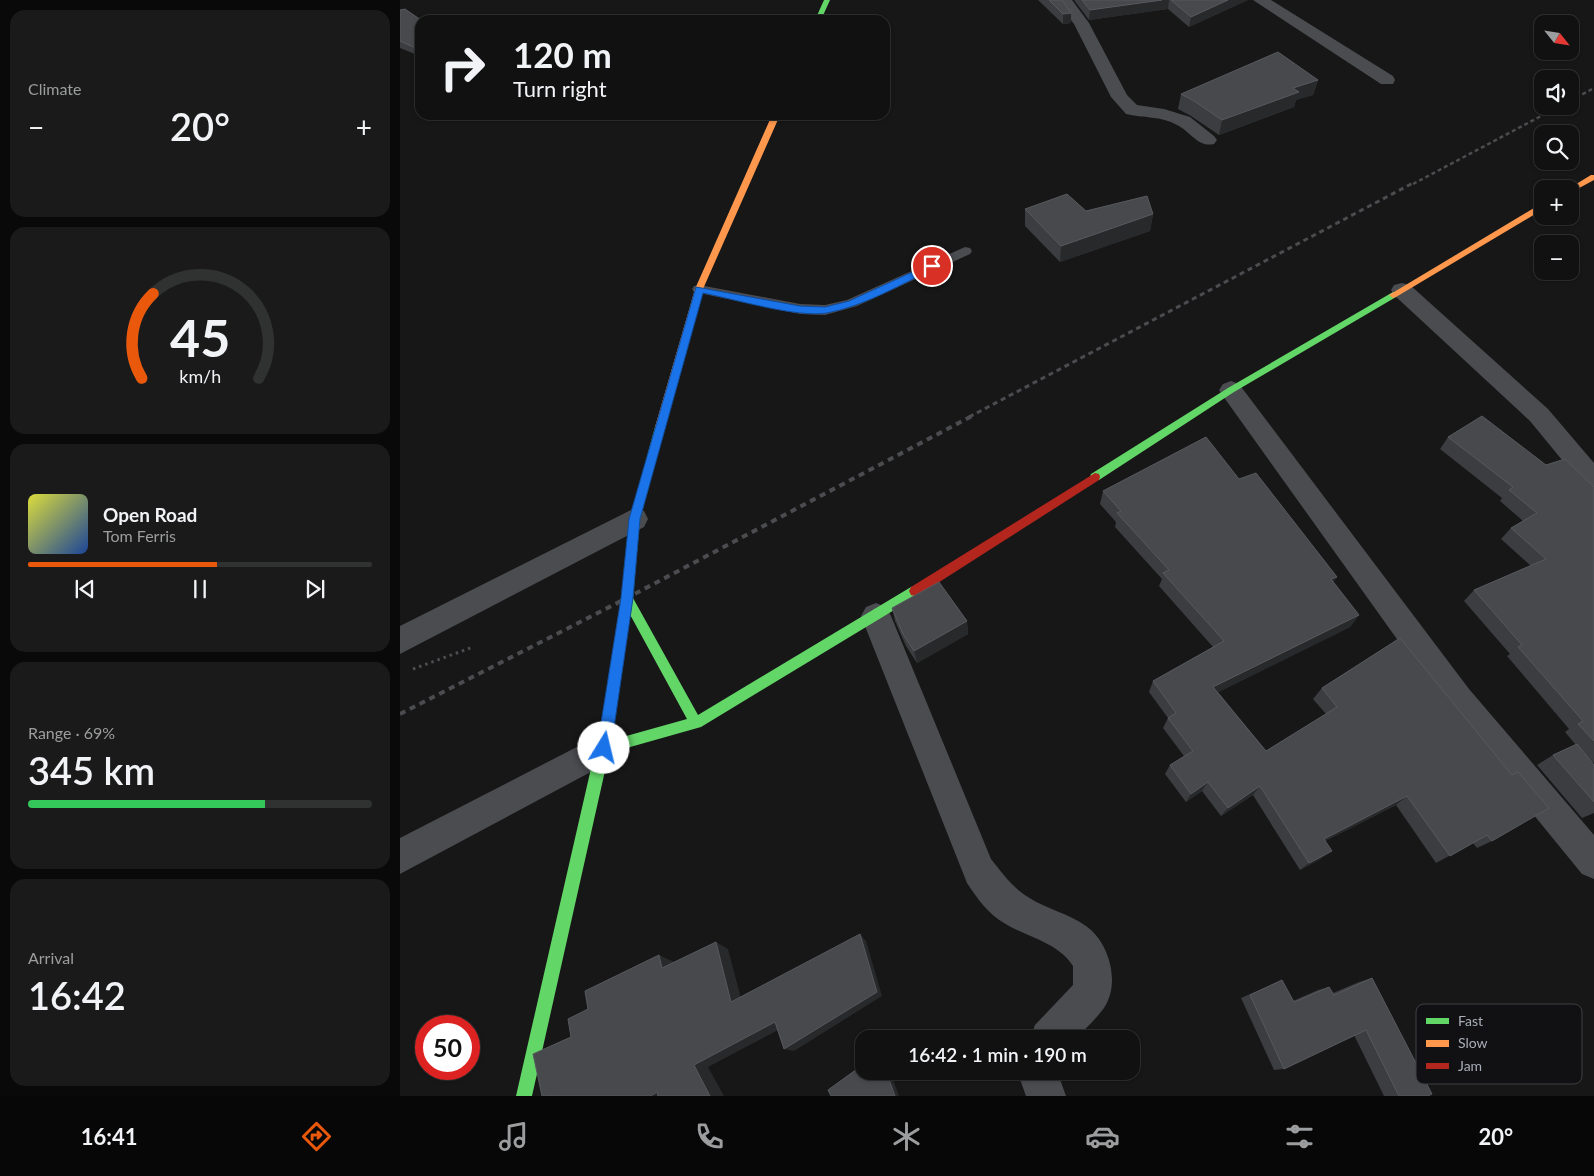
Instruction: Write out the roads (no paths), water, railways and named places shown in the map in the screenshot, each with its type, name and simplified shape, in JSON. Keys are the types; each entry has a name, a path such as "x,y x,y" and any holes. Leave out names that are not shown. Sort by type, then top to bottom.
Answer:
{"main road":[{"path":"820,15 827,0"},
{"path":"524,1096 604,748 627,598 635,519 699,290 774,120"},
{"path":"1579,186 1594,177"},
{"path":"604,748 696,723 876,616 1231,390 1534,212"},
{"path":"627,598 696,723"}],"street":[{"path":"1064,0 1081,23 1120,97 1132,110 1164,114 1184,122 1208,140"},
{"path":"1260,0 1387,80"},
{"path":"1402,290 1539,415 1594,480"},
{"path":"1231,390 1458,699 1594,862"},
{"path":"400,641 635,519"},
{"path":"876,616 979,871 993,890 1015,910 1064,933 1085,948 1093,971 1091,994 1057,1030"},
{"path":"400,857 604,748"},
{"path":"1040,1080 1046,1096"}],"lane":[{"path":"699,290 800,309 825,310 852,303 965,251"}],"railway":[{"path":"1579,96 1594,88"},
{"path":"1413,184 1543,115"},
{"path":"969,417 1415,182"},
{"path":"400,714 627,598 972,416"}]}
